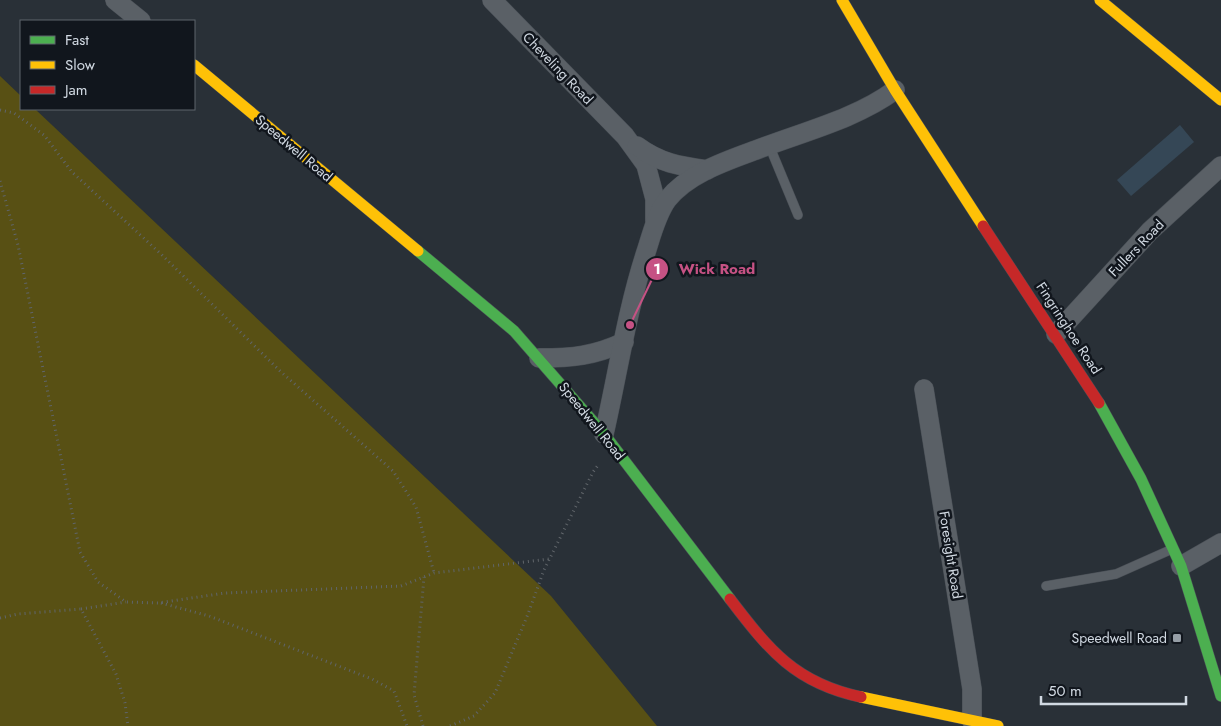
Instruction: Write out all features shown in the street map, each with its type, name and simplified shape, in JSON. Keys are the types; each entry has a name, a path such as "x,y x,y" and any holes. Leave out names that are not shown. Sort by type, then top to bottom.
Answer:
{"street":[{"path":"115,0 140,20"},
{"name":"Cheveling Road","path":"492,0 625,136 653,158 688,168 708,170"},
{"name":"Fingringhoe Road","path":"842,0 895,90 1056,334 1104,411 1141,479 1181,566 1221,696"},
{"path":"1100,0 1221,100"},
{"name":"Speedwell Road","path":"195,66 489,308 539,358 609,440 748,624 771,651 791,668 816,683 841,693 998,726"},
{"path":"609,440 624,342 636,282 655,225 668,200 686,184 708,170 839,118 883,99 895,90"},
{"name":"Cheveling Road","path":"625,136 646,166 655,199 655,225"},
{"name":"Fullers Road","path":"1056,334 1150,231 1221,166"},
{"path":"539,358 571,358 602,353 624,342"},
{"name":"Foresight Road","path":"924,389 972,689 972,720"},
{"path":"1181,566 1221,543"}],"lane":[{"path":"769,145 798,215"},
{"path":"1046,586 1116,574 1173,548"}],"path":[{"path":"0,110 14,113 44,135 72,172 162,255 280,372 393,471 416,508 434,573"},
{"path":"0,181 18,245 80,552 98,582 126,602"},
{"path":"450,726 474,716 495,693 550,559 609,440"},
{"path":"0,618 18,614 81,609 126,602 158,603 224,593 401,586 434,573 550,559"},
{"path":"423,726 414,695 424,577"},
{"path":"158,603 209,616 372,679 394,691 407,726"},
{"path":"81,609 116,674 125,703 128,726"}],"shaded area":[{"path":"0,76 20,95 20,110 36,110 551,596 657,726 0,726"}],"building":[{"path":"1180,125 1194,142 1131,196 1117,180"}],"traffic: fast":[{"path":"418,251 514,331 604,434 730,599"},
{"path":"1099,403 1141,479 1181,566 1221,696"}],"traffic: slow":[{"path":"842,0 895,90 983,226"},
{"path":"1100,0 1221,100"},
{"path":"195,66 418,251"},
{"path":"861,697 998,726"}],"traffic: jam":[{"path":"983,226 1099,403"},
{"path":"730,599 771,649 785,662 818,683 861,697"}],"place":[{"name":"Wick Road","path":"630,325"},
{"name":"Speedwell Road","path":"1177,638"}]}
